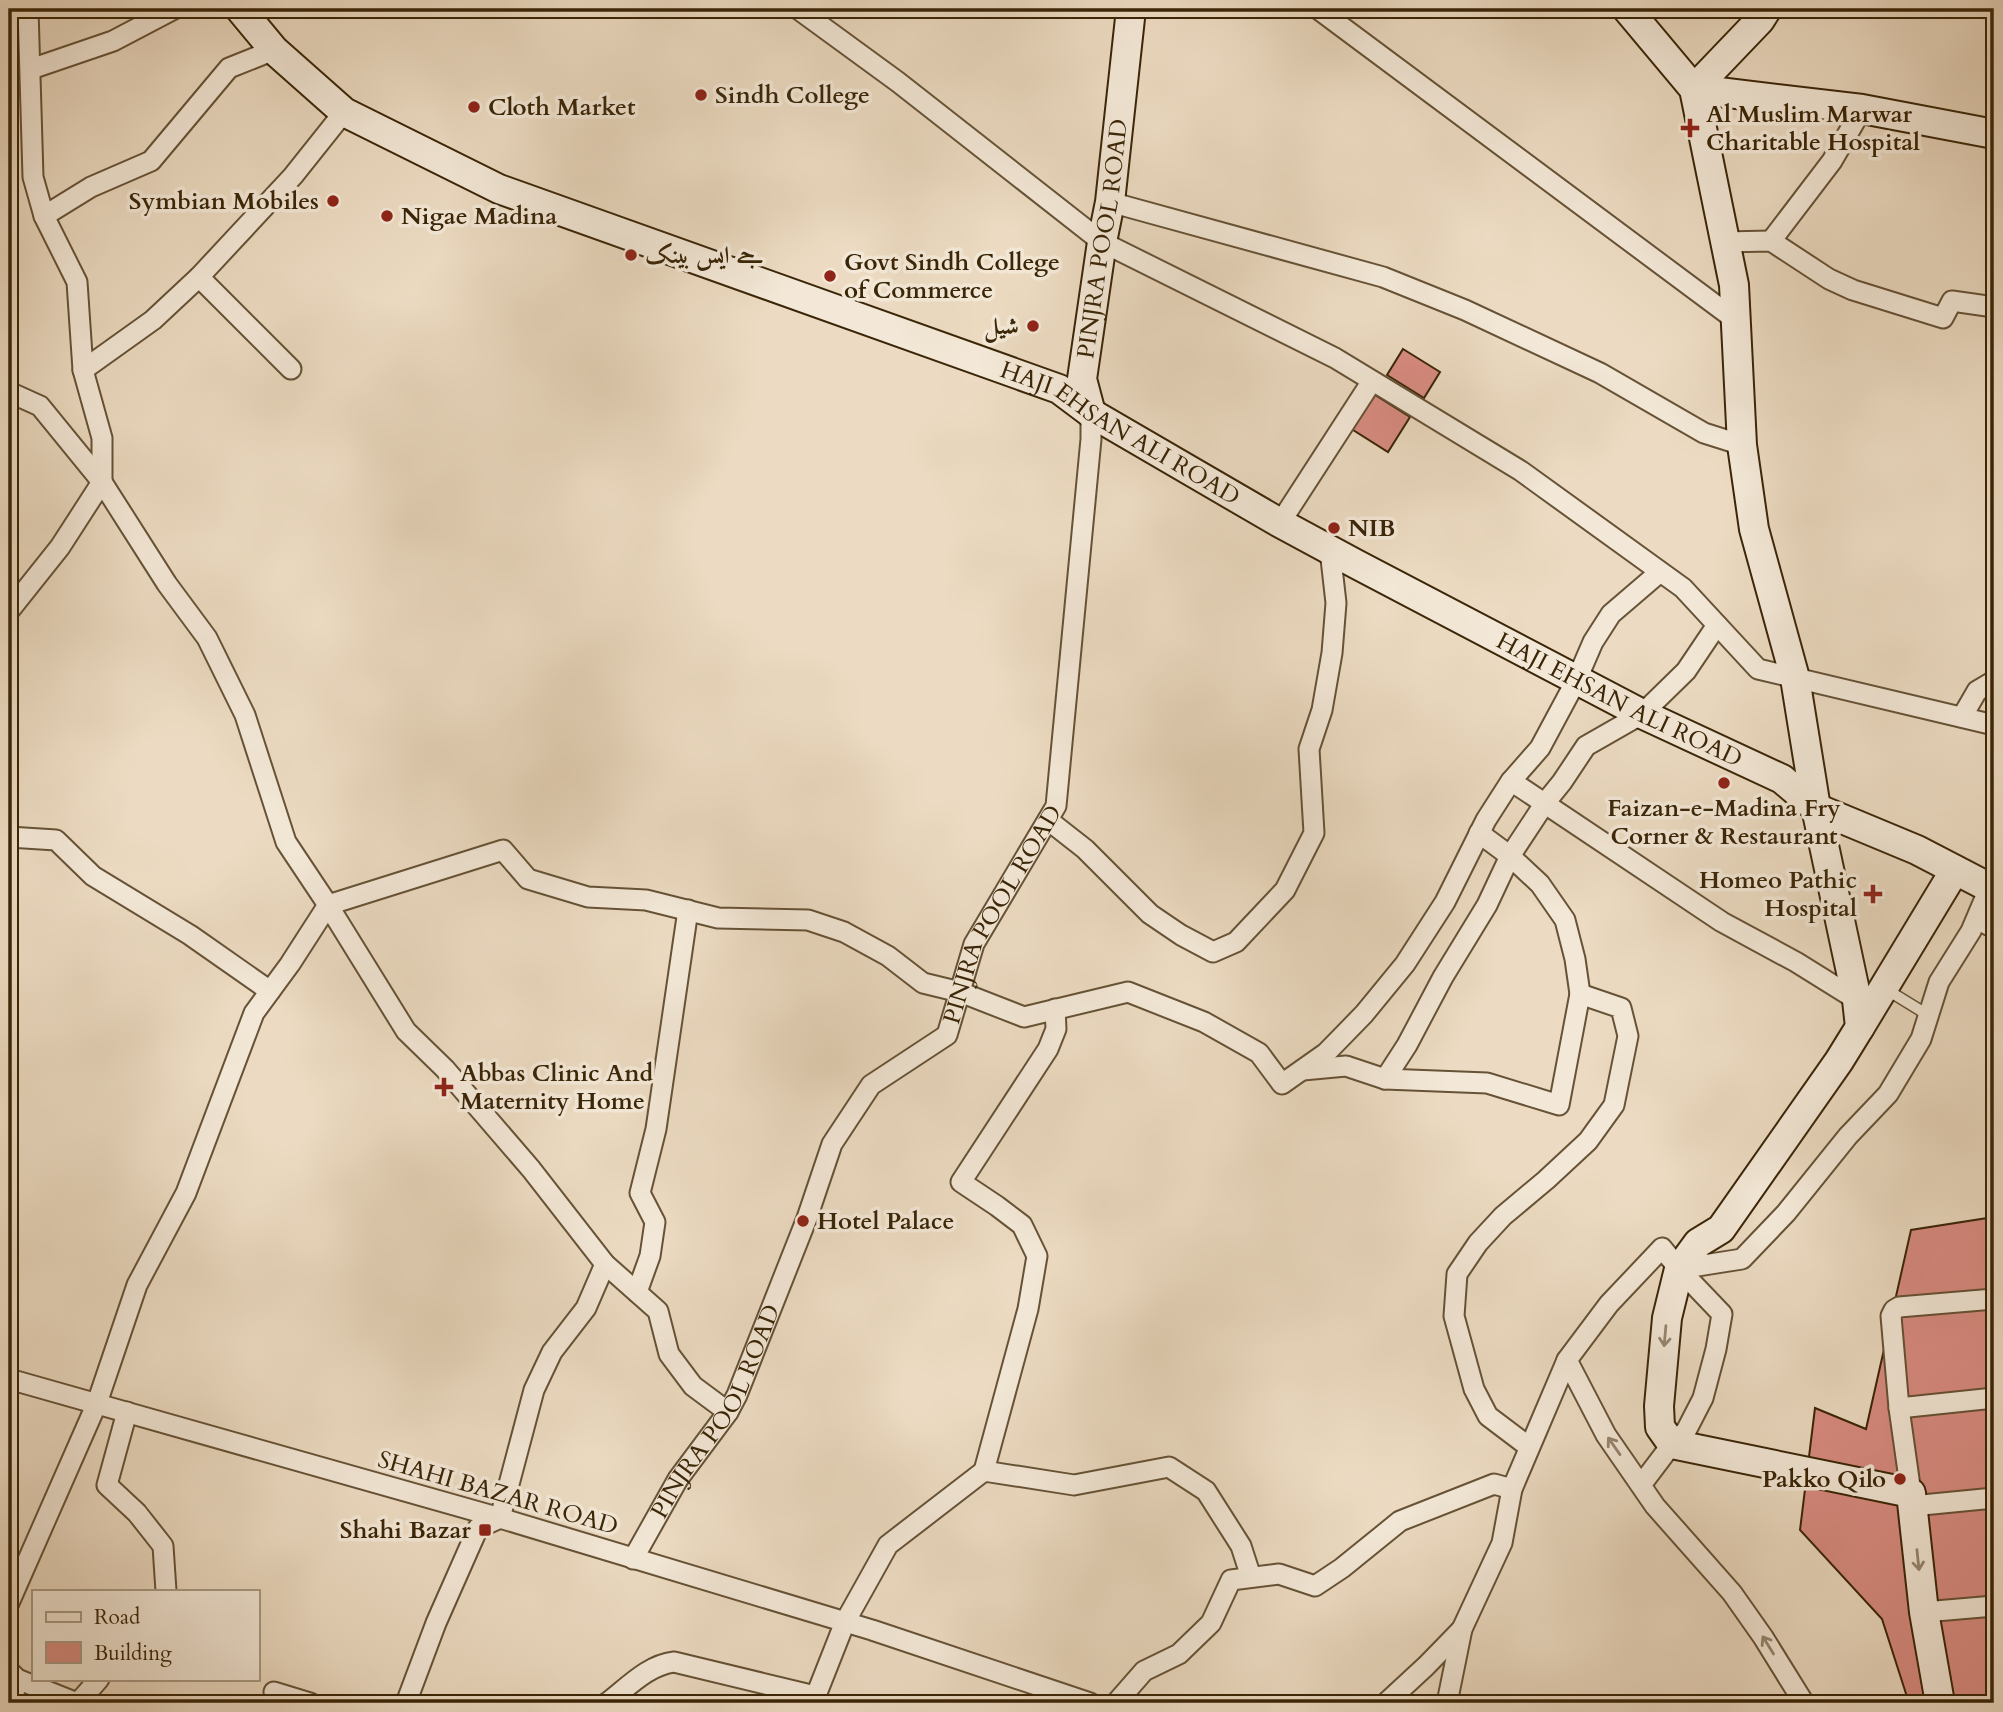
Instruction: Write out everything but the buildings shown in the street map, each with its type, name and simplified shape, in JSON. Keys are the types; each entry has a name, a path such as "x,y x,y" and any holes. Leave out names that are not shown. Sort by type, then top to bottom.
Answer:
{"street":[{"path":"9,611 60,547 102,482 102,438 83,370 77,282 44,216 33,177 28,9"},
{"path":"31,69 113,41 174,9"},
{"name":"HAJI EHSAN ALI ROAD","path":"240,9 274,50 344,112 499,189 1059,389 1091,413 1330,550 1642,715 1782,779 1816,808 1993,885"},
{"path":"798,9 898,82 1102,242 1335,358 1521,471 1683,588 1758,669 1994,725"},
{"name":"PINJRA POOL ROAD","path":"633,1559 678,1479 728,1412 737,1395 807,1218 832,1144 871,1085 947,1035 974,944 1056,806 1091,439 1091,413 1082,379 1110,202 1131,9"},
{"path":"1318,9 1737,321"},
{"path":"1627,9 1694,89 1734,285 1742,445 1754,529 1795,678 1816,808 1859,1014"},
{"path":"1694,89 1759,13"},
{"path":"44,216 91,187 151,161 229,68 274,50"},
{"path":"1694,89 1862,109 1994,134"},
{"path":"1771,241 1832,161 1862,109"},
{"path":"83,370 153,320 199,277 293,176 344,112"},
{"path":"1110,202 1383,277 1465,310 1600,373 1704,433 1742,445"},
{"path":"1724,242 1771,241 1829,279 1853,290 1943,318 1952,301 1994,307"},
{"path":"199,277 291,369"},
{"path":"1280,523 1372,381"},
{"path":"9,391 40,406 102,482 167,584 207,638 245,715 286,842 406,1031 445,1069 531,1169 605,1264 658,1311 669,1354 693,1386 728,1412"},
{"path":"1048,820 1085,849 1160,921 1213,951 1236,942 1285,890 1314,833 1309,750 1322,710 1332,653 1336,603 1330,550"},
{"path":"9,1603 97,1403 137,1285 186,1193 254,1013 328,905 503,850 528,879 588,897 646,900 718,918 808,920 844,932 888,956 923,983 960,992 1024,1017 1128,992 1204,1021 1259,1053 1282,1084 1326,1053 1364,1014 1405,964 1445,902 1479,833 1511,781 1541,748 1593,642 1611,614 1660,572"},
{"path":"1385,1079 1487,905 1510,856 1586,746 1642,715 1686,671 1717,625"},
{"path":"1962,717 1977,691 1994,681"},
{"path":"1511,781 1722,922 1796,962 1859,1014"},
{"path":"1303,1070 1346,1066 1385,1079 1487,1083 1559,1105 1580,994 1575,958 1564,920 1540,884 1510,856 1479,833"},
{"path":"9,837 56,840 93,876 190,935 270,991"},
{"path":"1955,870 1884,988 1859,1014 1839,1061 1721,1229 1698,1243 1679,1269 1667,1318 1659,1406 1660,1427 1672,1444 1912,1499 1994,1498"},
{"path":"1679,1269 1742,1259 1786,1213 1848,1136 1888,1094 1921,1040 1939,982 1971,931 1985,923 1993,885"},
{"path":"637,1292 650,1256 655,1222 640,1193 656,1129 688,910"},
{"path":"1529,1447 1488,1416 1474,1389 1454,1316 1458,1274 1478,1243 1503,1216 1588,1142 1614,1105 1628,1036 1621,1007 1580,994"},
{"path":"607,1703 651,1669 674,1662 814,1700 845,1622 888,1545 984,1471 1028,1309 1037,1256 1022,1225 961,1182 1048,1049 1056,1029 1055,1009"},
{"path":"1447,1703 1462,1629 1502,1543 1512,1489 1567,1360 1609,1304 1662,1248 1722,1314 1703,1398 1686,1431 1672,1444 1641,1485"},
{"path":"406,1703 436,1623 478,1528 500,1518 534,1390 552,1352 586,1308 605,1264"},
{"path":"1940,1703 1924,1612 1899,1408 1891,1316 1899,1307 1994,1299"},
{"path":"1567,1360 1606,1434 1655,1506 1732,1593 1804,1703"},
{"name":"SHAHI BAZAR ROAD","path":"9,1379 500,1518 845,1622 1076,1701"},
{"path":"1899,1408 1994,1398"},
{"path":"127,1412 107,1485 136,1513 163,1546 166,1590"},
{"path":"984,1471 1074,1485 1169,1467 1206,1491 1241,1546 1251,1577"},
{"path":"1116,1703 1144,1671 1179,1654 1212,1623 1231,1580 1279,1574 1315,1586 1401,1521 1494,1484 1512,1489"},
{"path":"1924,1612 1994,1606"},
{"path":"1385,1703 1462,1629"},
{"path":"12,1703 13,1675 78,1703 98,1680"},
{"path":"274,1692 310,1703"}],"lane":[{"path":"1884,988 1928,1015"}],"place":[{"name":"Sindh College","path":"701,95"},
{"name":"Cloth Market","path":"474,107"},
{"name":"Al Muslim Marwar Charitable Hospital","path":"1690,128"},
{"name":"Symbian Mobiles","path":"333,201"},
{"name":"Nigae Madina","path":"387,216"},
{"name":"جے ایس بینک","path":"631,255"},
{"name":"Govt Sindh College of Commerce","path":"830,276"},
{"name":"شیل","path":"1033,326"},
{"name":"NIB","path":"1334,528"},
{"name":"Faizan-e-Madina Fry Corner & Restaurant","path":"1724,783"},
{"name":"Homeo Pathic Hospital","path":"1873,894"},
{"name":"Abbas Clinic And Maternity Home","path":"444,1087"},
{"name":"Hotel Palace","path":"803,1221"},
{"name":"Pakko Qilo","path":"1900,1479"},
{"name":"Shahi Bazar","path":"485,1530"}]}
